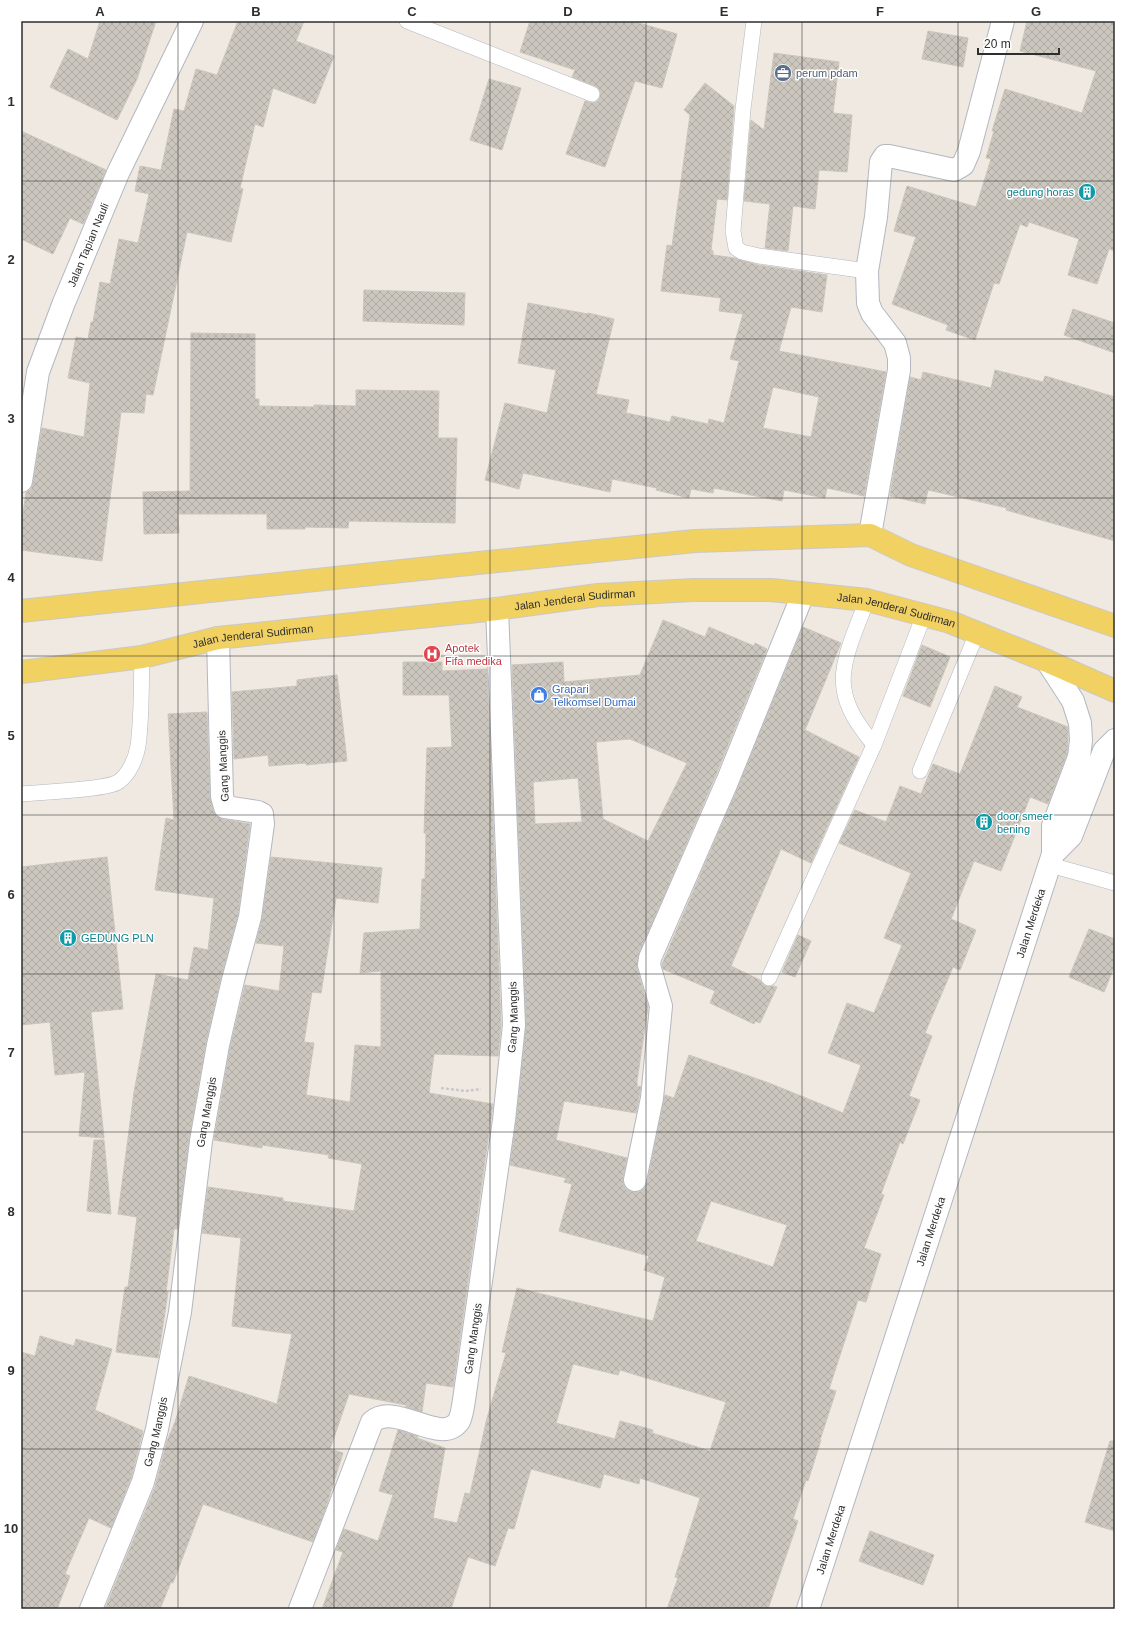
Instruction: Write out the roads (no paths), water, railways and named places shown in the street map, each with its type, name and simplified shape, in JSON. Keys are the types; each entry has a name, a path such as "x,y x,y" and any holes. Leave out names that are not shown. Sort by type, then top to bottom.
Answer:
{"main road":[{"path":"21,612 695,541 870,534 911,555 1115,625"},
{"name":"Jalan Jenderal Sudirman","path":"21,672 142,657 218,638 497,609 598,595 710,590 771,590 867,600 950,622 1047,661 1115,692"}],"street":[{"name":"Jalan Tapian Nauli","path":"21,481 38,372 63,305 118,173 192,21"},
{"path":"870,534 899,370 899,358 895,344 868,303 867,271 876,217 881,162 883,158 889,156 954,170 963,165 969,151 1003,21"},
{"path":"635,1180 652,1098 661,1006 650,965 650,958 727,782 803,594"},
{"name":"Gang Manggis","path":"300,1609 372,1422 377,1417 396,1417 440,1429 450,1429 459,1420 464,1400 508,1080 514,1025 497,609"},
{"name":"Gang Manggis","path":"91,1609 143,1482 157,1429 180,1312 201,1141 218,1045 250,917 263,824 262,814 258,812 225,807 222,796 218,638"},
{"name":"Jalan Merdeka","path":"808,1609 1052,860 1053,826 1079,756 1081,740 1080,723 1073,701 1047,661"},
{"name":"Jalan Merdeka","path":"1052,860 1071,836 1104,751 1115,740"}],"lane":[{"path":"407,21 592,94"},
{"path":"754,21 743,109 733,223 736,248 742,252 759,256 867,271"},
{"path":"867,600 844,668 844,689 854,718 874,745"},
{"path":"769,978 874,745 924,615"},
{"path":"920,771 977,633"},
{"path":"21,794 99,787 117,783 125,775 133,763 138,746 142,657"},
{"path":"1052,860 1115,884"}],"place":[{"name":"perum pdam","path":"783,73"},
{"name":"gedung horas","path":"1087,192"},
{"name":"Apotek Fifa medika","path":"432,654"},
{"name":"Grapari Telkomsel Dumai","path":"539,695"},
{"name":"door smeer bening","path":"984,822"},
{"name":"GEDUNG PLN","path":"68,938"}]}
